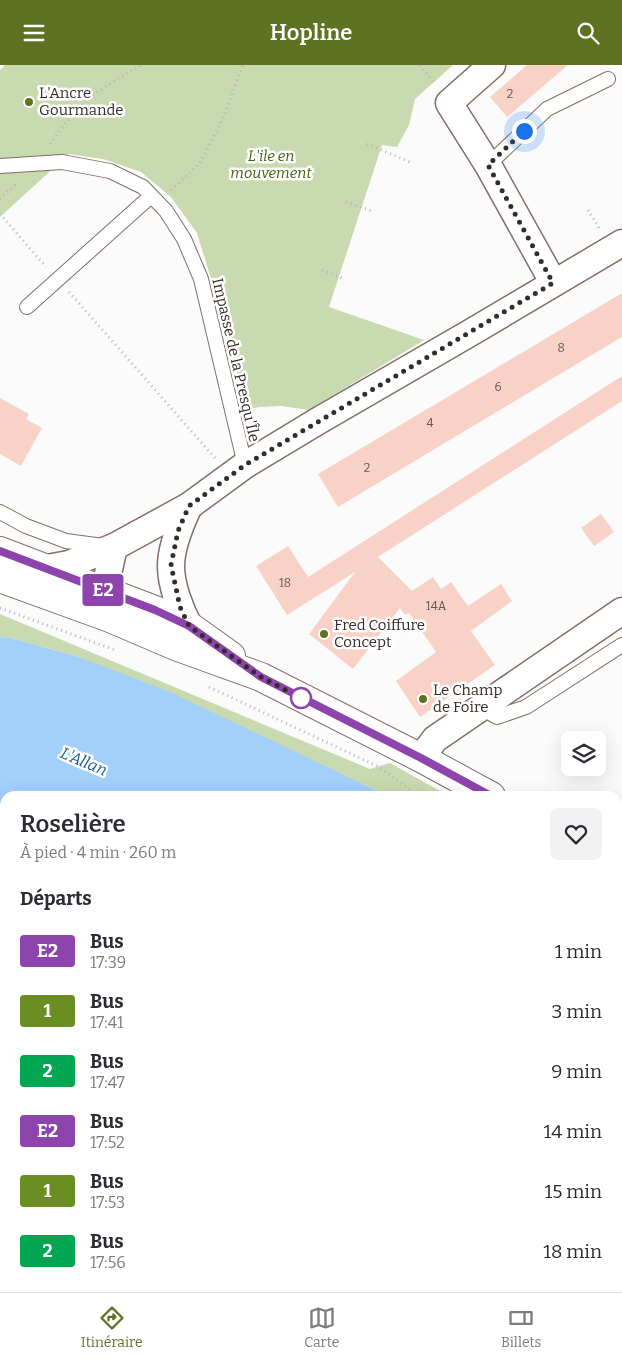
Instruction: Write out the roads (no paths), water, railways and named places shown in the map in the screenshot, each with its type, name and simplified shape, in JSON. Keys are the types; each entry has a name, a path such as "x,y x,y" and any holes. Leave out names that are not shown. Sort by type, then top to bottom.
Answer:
{"main road":[{"path":"3,561 47,568 116,612 178,647 261,677 421,758 481,791"},
{"path":"3,561 116,612 155,610 189,626 261,677"}],"street":[{"path":"492,65 448,103 488,165 553,283"},
{"path":"47,568 69,563 124,542 189,506 238,470 622,243"},
{"path":"124,542 107,578 116,612 155,610 169,599 178,531 189,506"},
{"path":"124,542 154,547 173,576 180,607 189,626"},
{"path":"421,758 435,739 622,611"}],"lane":[{"path":"488,165 548,109 608,79"},
{"name":"Impasse de la Presqu'Île","path":"0,167 62,162 110,171 143,187 166,211 184,239 201,279 238,470"},
{"path":"27,307 154,199"},
{"path":"0,512 26,526 66,541 124,542"},
{"path":"480,707 498,717 526,707 622,645"}],"water":[{"name":"L'Allan","path":"0,637 11,638 79,657 170,692 378,791 0,791"}],"place":[{"name":"L'Ancre Gourmande","path":"29,102"},
{"name":"Fred Coiffure Concept","path":"324,634"},
{"name":"Le Champ de Foire","path":"423,699"}],"park label":[{"name":"L'ile en mouvement","path":"271,164"}]}
